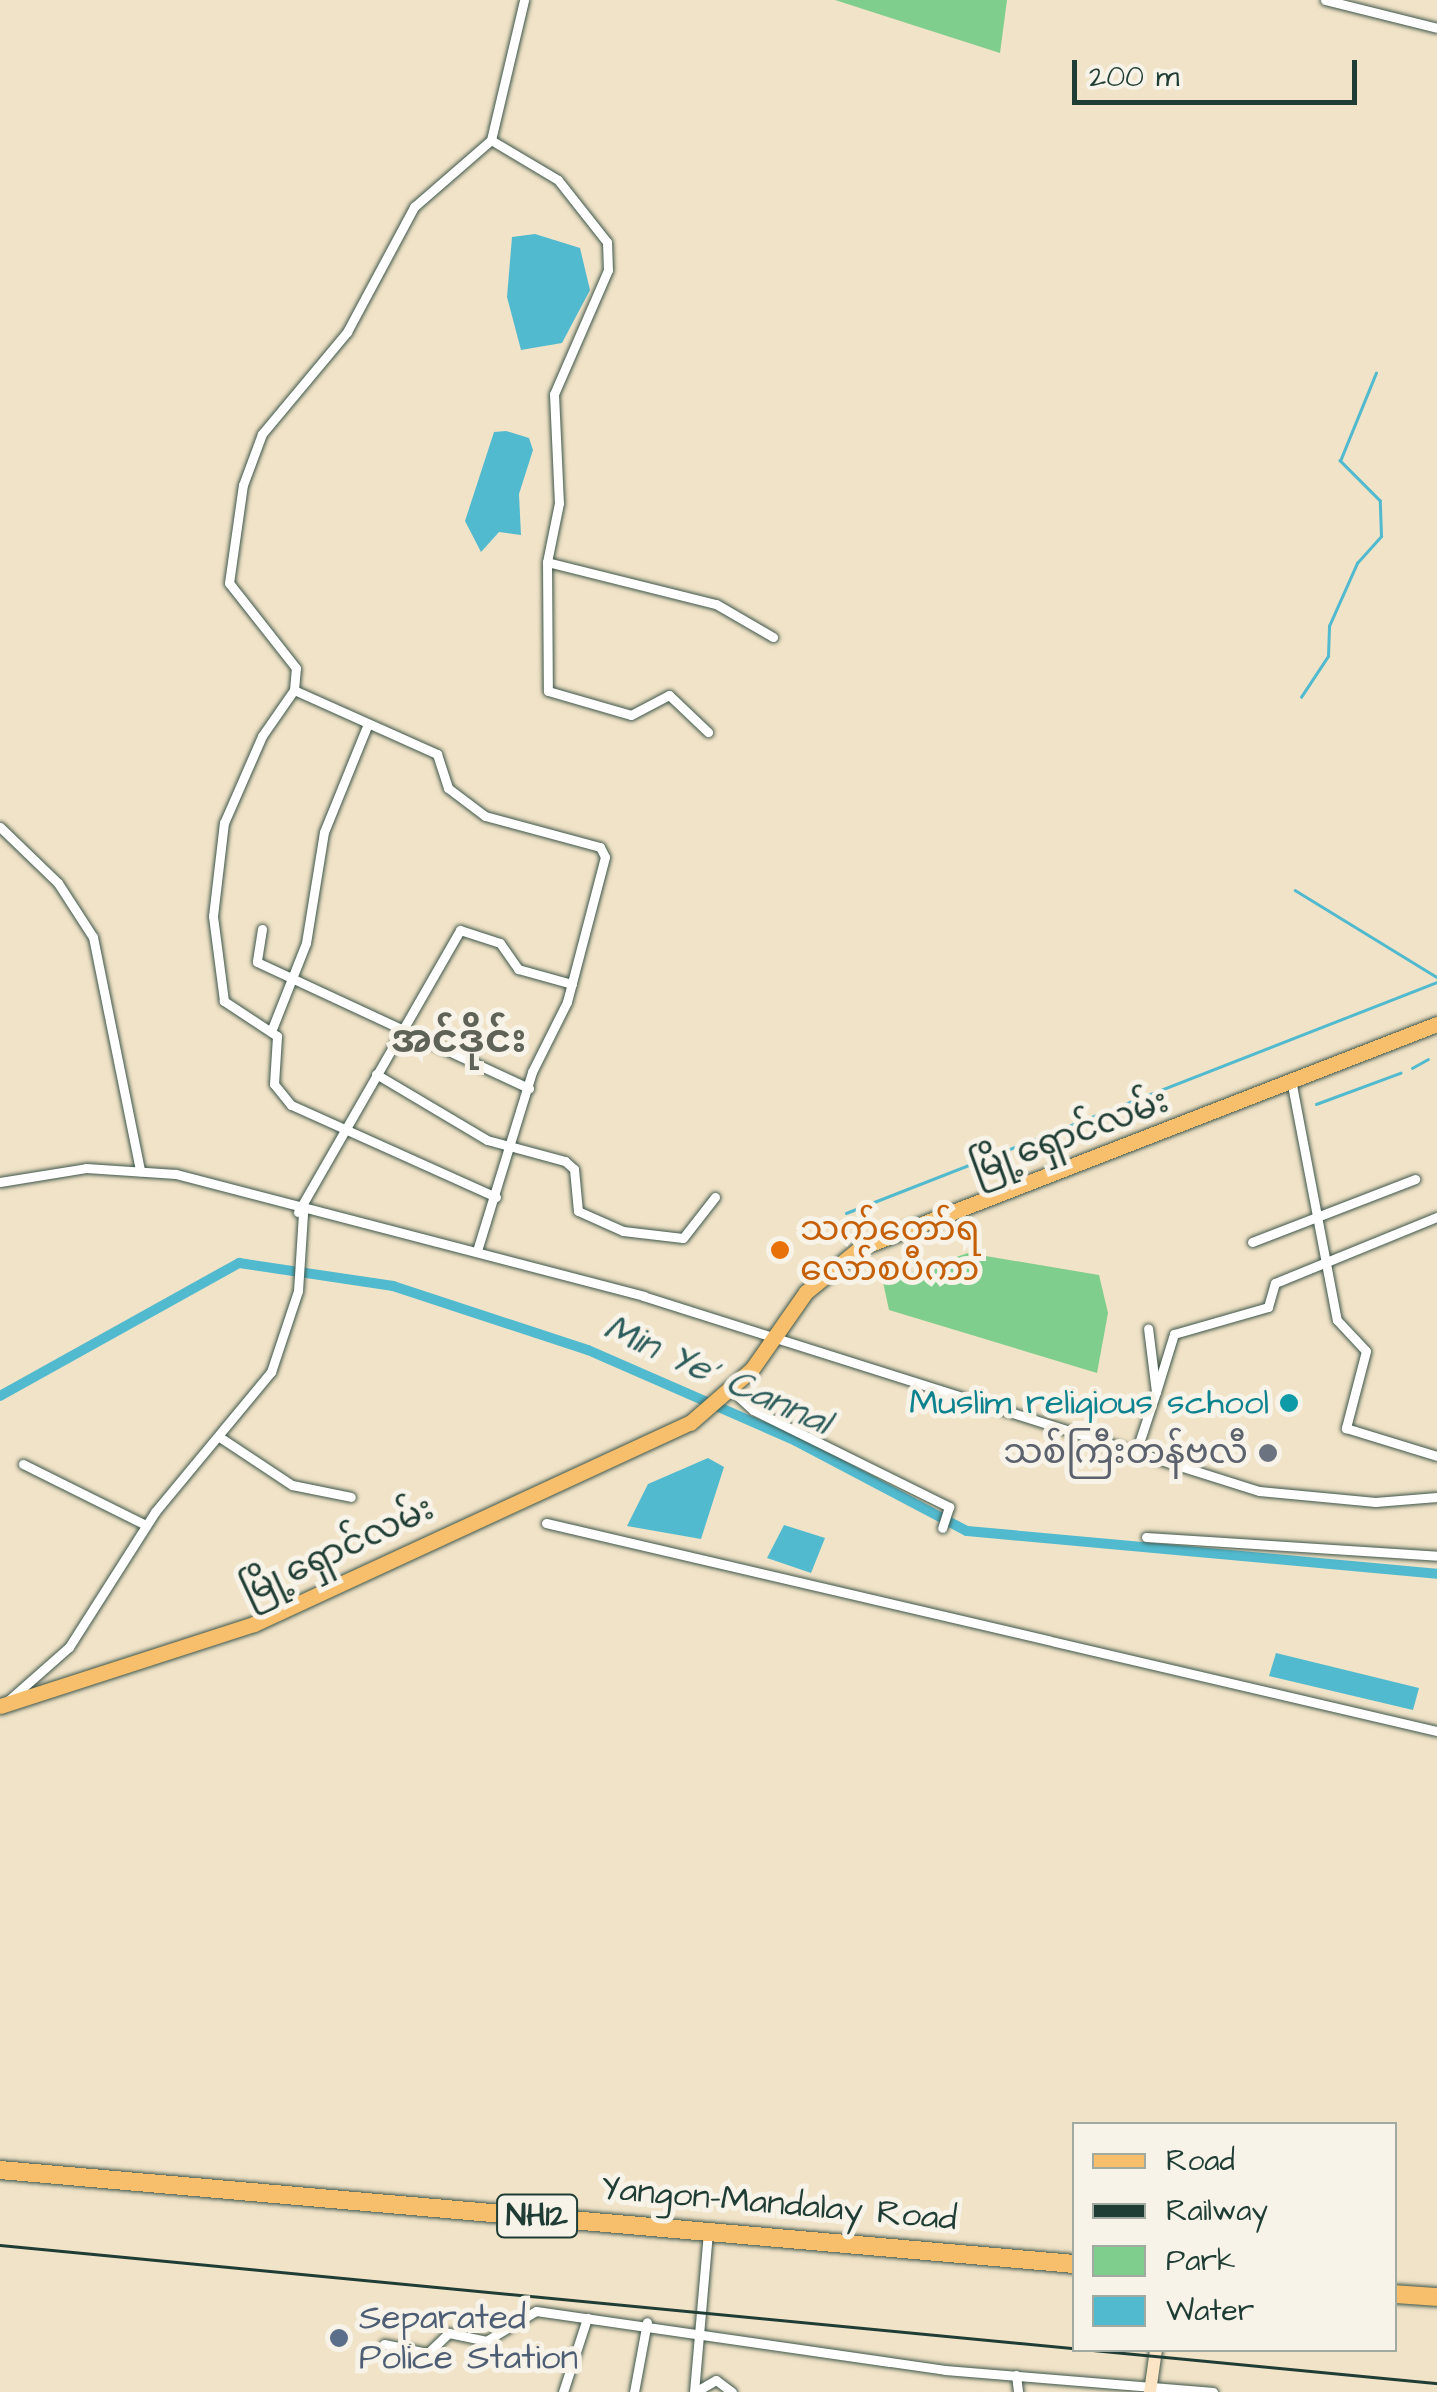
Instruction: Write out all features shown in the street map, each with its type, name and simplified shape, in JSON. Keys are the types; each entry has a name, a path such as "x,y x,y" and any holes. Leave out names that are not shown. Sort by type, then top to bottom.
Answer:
{"highway":[{"name":"Yangon-Mandalay Road","path":"0,2170 1072,2264"},
{"path":"1397,2294 1437,2297"}],"main road":[{"name":"မြို့ရှောင်လမ်း","path":"1,1706 254,1624 690,1422 726,1395 775,1340 806,1292 860,1248 1292,1085 1437,1024"}],"street":[{"path":"272,1029 224,1001 216,859 240,781 294,690 290,654 229,583 243,485 262,434 347,332 414,207 490,140 524,0"},
{"path":"1324,0 1437,28"},
{"path":"490,140 558,180 607,242 608,270 554,394 559,503 547,562 548,690 631,715 670,695 708,732"},
{"path":"547,562 716,604 774,637"},
{"path":"294,690 436,754 448,788 485,816 600,847 572,984 529,1088 478,1248"},
{"path":"368,726 324,832 295,978 272,1029 274,1084 305,1118 496,1197"},
{"path":"0,827 58,882 93,937 140,1171"},
{"path":"262,928 257,962 529,1088"},
{"path":"1,1706 69,1647 146,1525 221,1438 285,1344 300,1212 339,1132 460,930 500,943 518,969 572,984"},
{"path":"376,1074 435,1116 574,1168 578,1211 647,1240 682,1238 715,1198"},
{"path":"1292,1085 1337,1320 1366,1352 1346,1428 1437,1456"},
{"path":"0,1182 86,1168 140,1171 235,1188 300,1212 478,1248 1259,1491 1376,1502 1437,1497"},
{"path":"1252,1242 1415,1179"},
{"path":"1135,1455 1174,1334 1268,1307 1275,1282 1437,1217"},
{"path":"1148,1328 1156,1392"},
{"path":"726,1395 949,1507 942,1528"},
{"path":"221,1438 292,1485 352,1497"},
{"path":"24,1464 146,1525"},
{"path":"546,1523 1437,1731"},
{"path":"1146,1537 1437,1556"},
{"path":"694,2392 708,2230"},
{"path":"384,2344 428,2353 449,2332 486,2341 536,2312 647,2322 700,2333 1083,2386 1212,2392"},
{"path":"564,2392 587,2318"},
{"path":"634,2392 647,2322"},
{"path":"1151,2389 1156,2352"},
{"path":"1016,2374 1018,2392"},
{"path":"694,2392 716,2380 732,2392"}],"green space":[{"path":"835,0 1007,0 1000,53 922,28"},
{"path":"968,1253 1099,1275 1108,1313 1097,1373 889,1310 883,1282"}],"water":[{"path":"535,234 580,248 590,290 562,343 521,350 507,297 512,237"},
{"path":"506,431 529,438 533,450 519,494 521,535 499,532 481,552 465,521 494,432"},
{"path":"708,1458 724,1467 701,1539 627,1526 648,1484"},
{"path":"784,1525 825,1538 811,1573 767,1558"},
{"path":"1276,1653 1419,1688 1413,1710 1269,1676"}],"waterway":[{"path":"1301,697 1328,656 1329,626 1357,563 1381,536 1380,501 1340,461 1376,373"},
{"path":"1295,890 1437,977"},
{"path":"846,1213 1437,982"},
{"path":"1412,1068 1428,1059"},
{"path":"1316,1104 1400,1073"},
{"name":"Min Ye' Cannal","path":"0,1396 239,1263 393,1286 588,1350 796,1441 967,1531 1437,1574"}],"railway":[{"path":"0,2245 1072,2348"},
{"path":"1114,2352 1437,2383"}],"place":[{"name":"သက်တော်ရ လော်စပီကာ","path":"780,1250"},
{"name":"Muslim religious school","path":"1289,1403"},
{"name":"သစ်ကြီးတန်ဗလီ","path":"1268,1453"},
{"name":"Separated Police Station","path":"339,2338"}],"district":[{"name":"အင်ဒိုင်း","path":"459,1041"}]}
